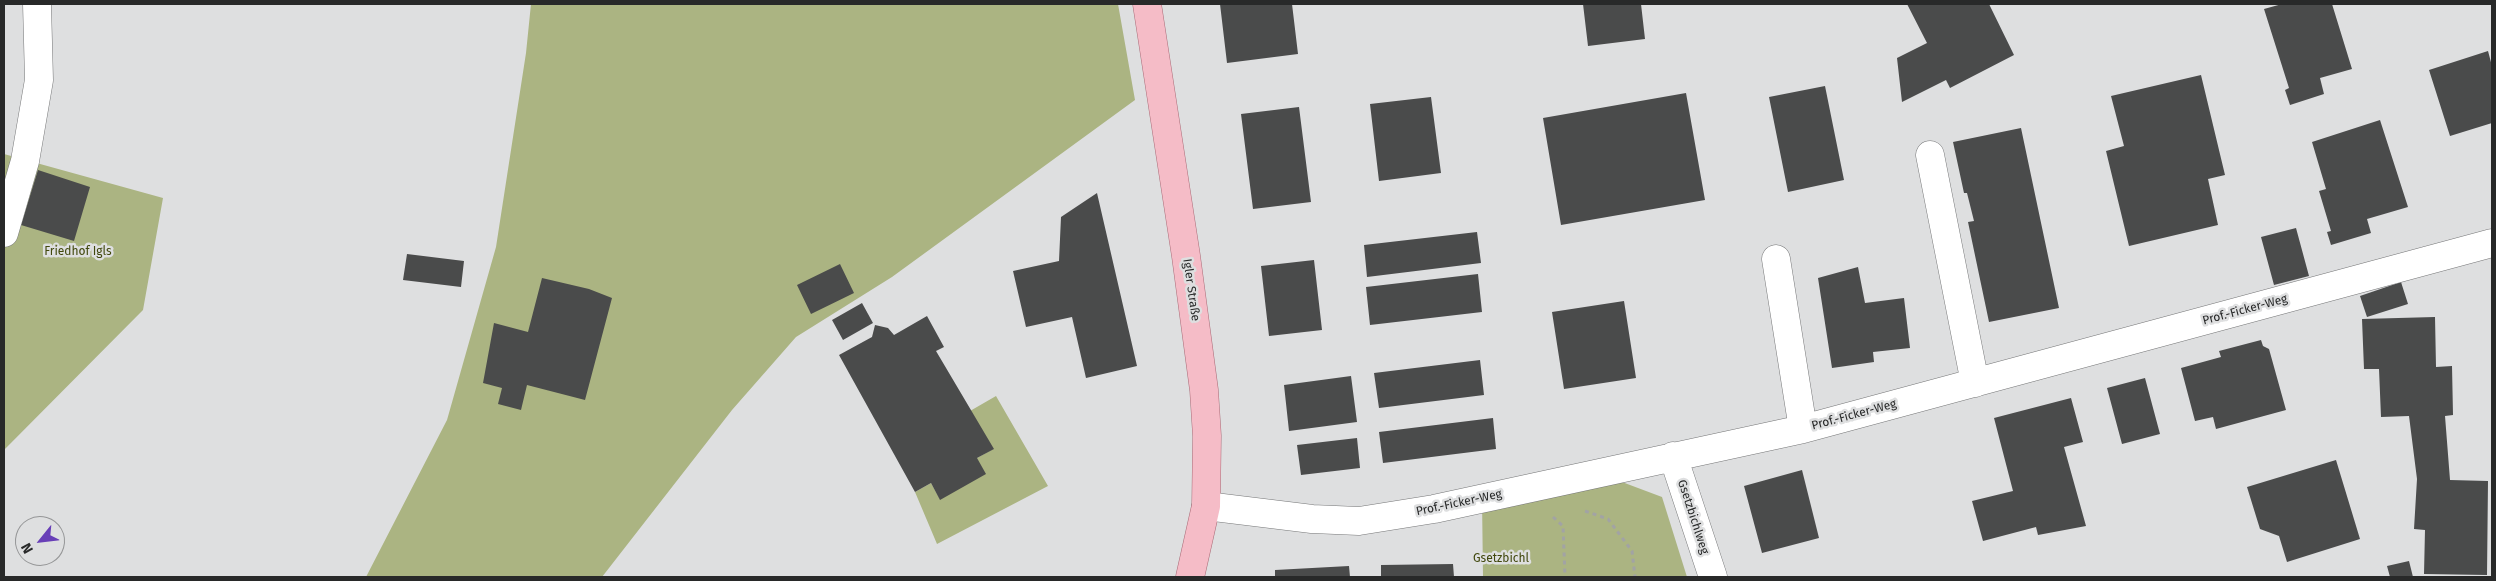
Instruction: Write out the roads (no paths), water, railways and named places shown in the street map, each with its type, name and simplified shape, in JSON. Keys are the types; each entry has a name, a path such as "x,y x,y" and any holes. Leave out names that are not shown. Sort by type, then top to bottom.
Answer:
{"main road":[{"name":"Igler Straße","path":"1147,4 1199,345 1207,436 1206,506 1190,577"}],"street":[{"path":"4,233 25,161 39,80 37,4"},
{"path":"1930,155 1974,383"},
{"name":"Prof.-Ficker-Weg","path":"1206,506 1312,519 1359,521 1434,509 1803,429 2492,244"},
{"path":"1776,259 1803,429"},
{"name":"Gsetzbichlweg","path":"1672,456 1713,577"}],"park label":[{"name":"Friedhof Igls","path":"78,252"},
{"name":"Gsetzbichl","path":"1501,559"}]}
